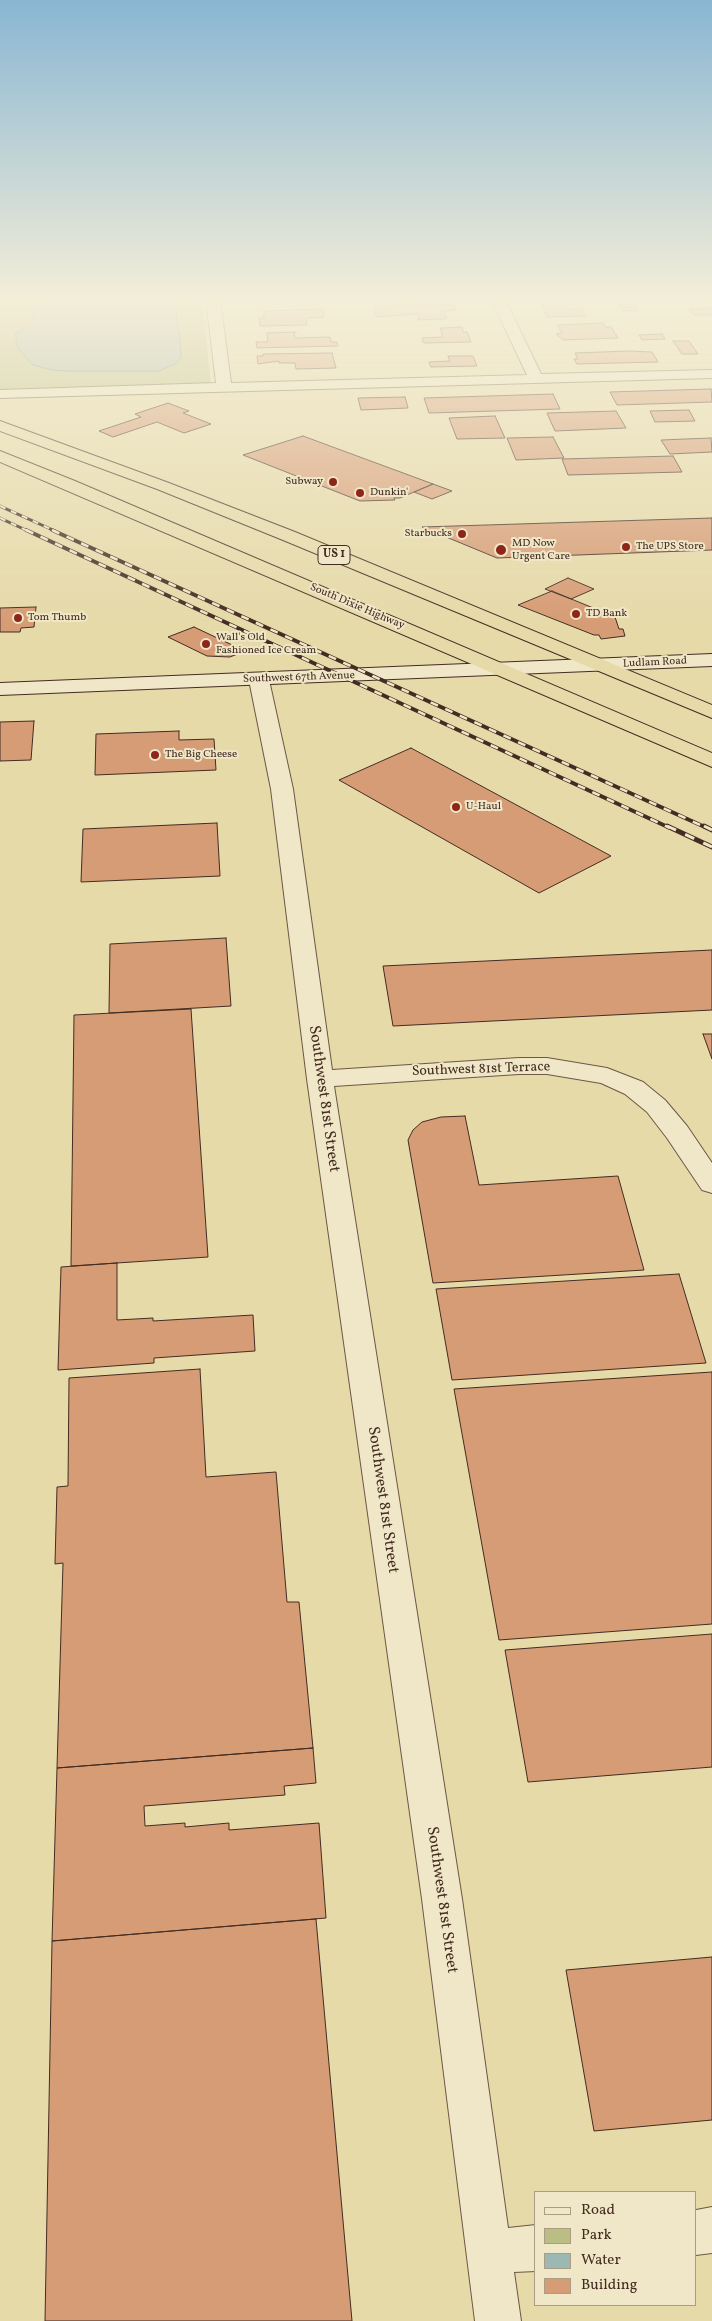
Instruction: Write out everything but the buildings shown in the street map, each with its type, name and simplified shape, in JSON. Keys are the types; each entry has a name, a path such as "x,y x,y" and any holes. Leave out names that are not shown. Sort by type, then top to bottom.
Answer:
{"highway":[{"name":"US 1","path":"0,426 208,504 712,712"},
{"name":"South Dixie Highway","path":"0,456 712,761"}],"street":[{"name":"Ludlam Road","path":"599,665 712,660"},
{"name":"Southwest 67th Avenue","path":"0,689 599,665"},
{"name":"Southwest 81st Street","path":"259,680 280,774 320,1079 442,1899 498,2321"},
{"name":"Southwest 81st Terrace","path":"320,1079 518,1066 547,1066 607,1076 634,1088 656,1106 712,1184"},
{"path":"697,2232 712,2230"},
{"path":"488,2252 534,2248"}],"railway":[{"path":"0,506 55,531"},
{"path":"0,518 28,531"},
{"path":"26,530 670,828"},
{"path":"52,530 707,828"},
{"path":"667,826 712,847"},
{"path":"704,826 712,830"}],"place":[{"name":"Subway","path":"333,482"},
{"name":"Dunkin'","path":"360,493"},
{"name":"Starbucks","path":"462,534"},
{"name":"The UPS Store","path":"626,547"},
{"name":"MD Now Urgent Care","path":"501,550"},
{"name":"TD Bank","path":"576,614"},
{"name":"Tom Thumb","path":"18,618"},
{"name":"Wall's Old Fashioned Ice Cream","path":"206,644"},
{"name":"The Big Cheese","path":"155,755"},
{"name":"U-Haul","path":"456,807"}]}
